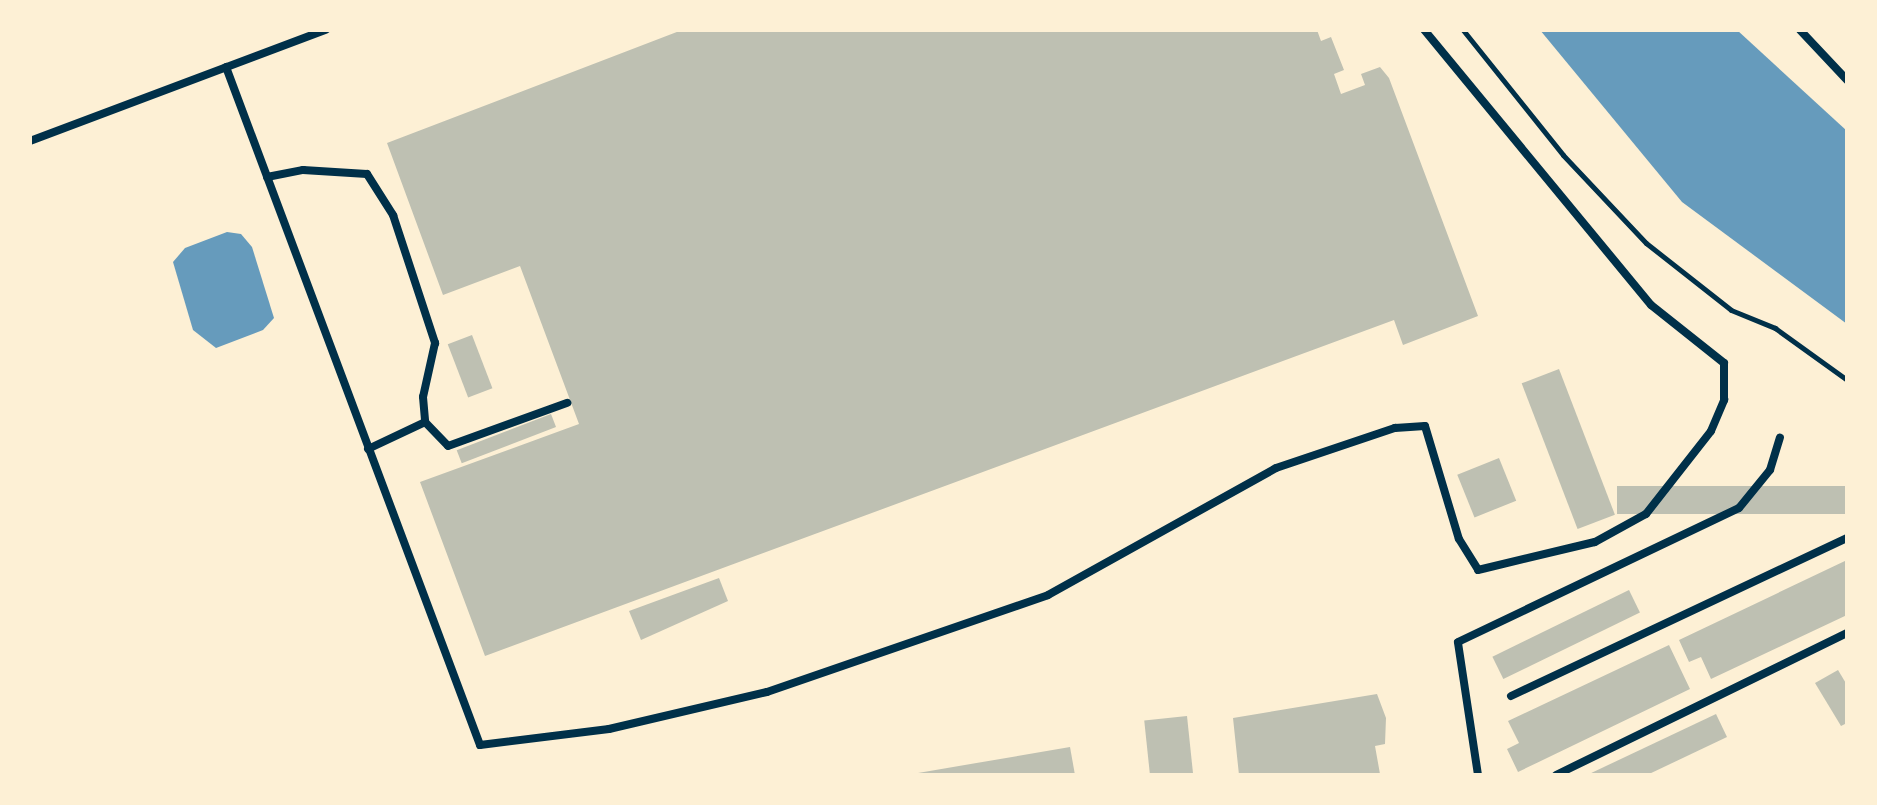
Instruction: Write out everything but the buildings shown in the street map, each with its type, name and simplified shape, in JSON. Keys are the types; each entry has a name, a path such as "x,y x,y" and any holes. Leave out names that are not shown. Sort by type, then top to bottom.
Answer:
{"lane":[{"path":"30,141 326,30"},
{"path":"226,68 480,745 609,730 767,692 1048,595 1276,468 1395,428 1425,426 1459,539 1478,570 1596,542 1646,514 1687,470 1724,400 1724,363 1652,304 1424,30"},
{"path":"1800,30 1847,80"},
{"path":"267,177 303,170 367,174 385,202 435,343 423,397 425,422 448,446 567,403"},
{"path":"368,449 425,422"},
{"path":"1478,775 1458,642 1739,508 1770,470 1780,437"},
{"path":"1511,696 1847,538"},
{"path":"1556,775 1847,633"}],"path":[{"path":"1463,30 1563,155 1646,243 1731,310 1775,328 1847,380"}],"water":[{"path":"1540,30 1737,30 1847,131 1847,324 1682,202"},
{"path":"227,232 241,234 252,247 274,318 263,330 216,348 193,330 173,262 185,248"}]}
